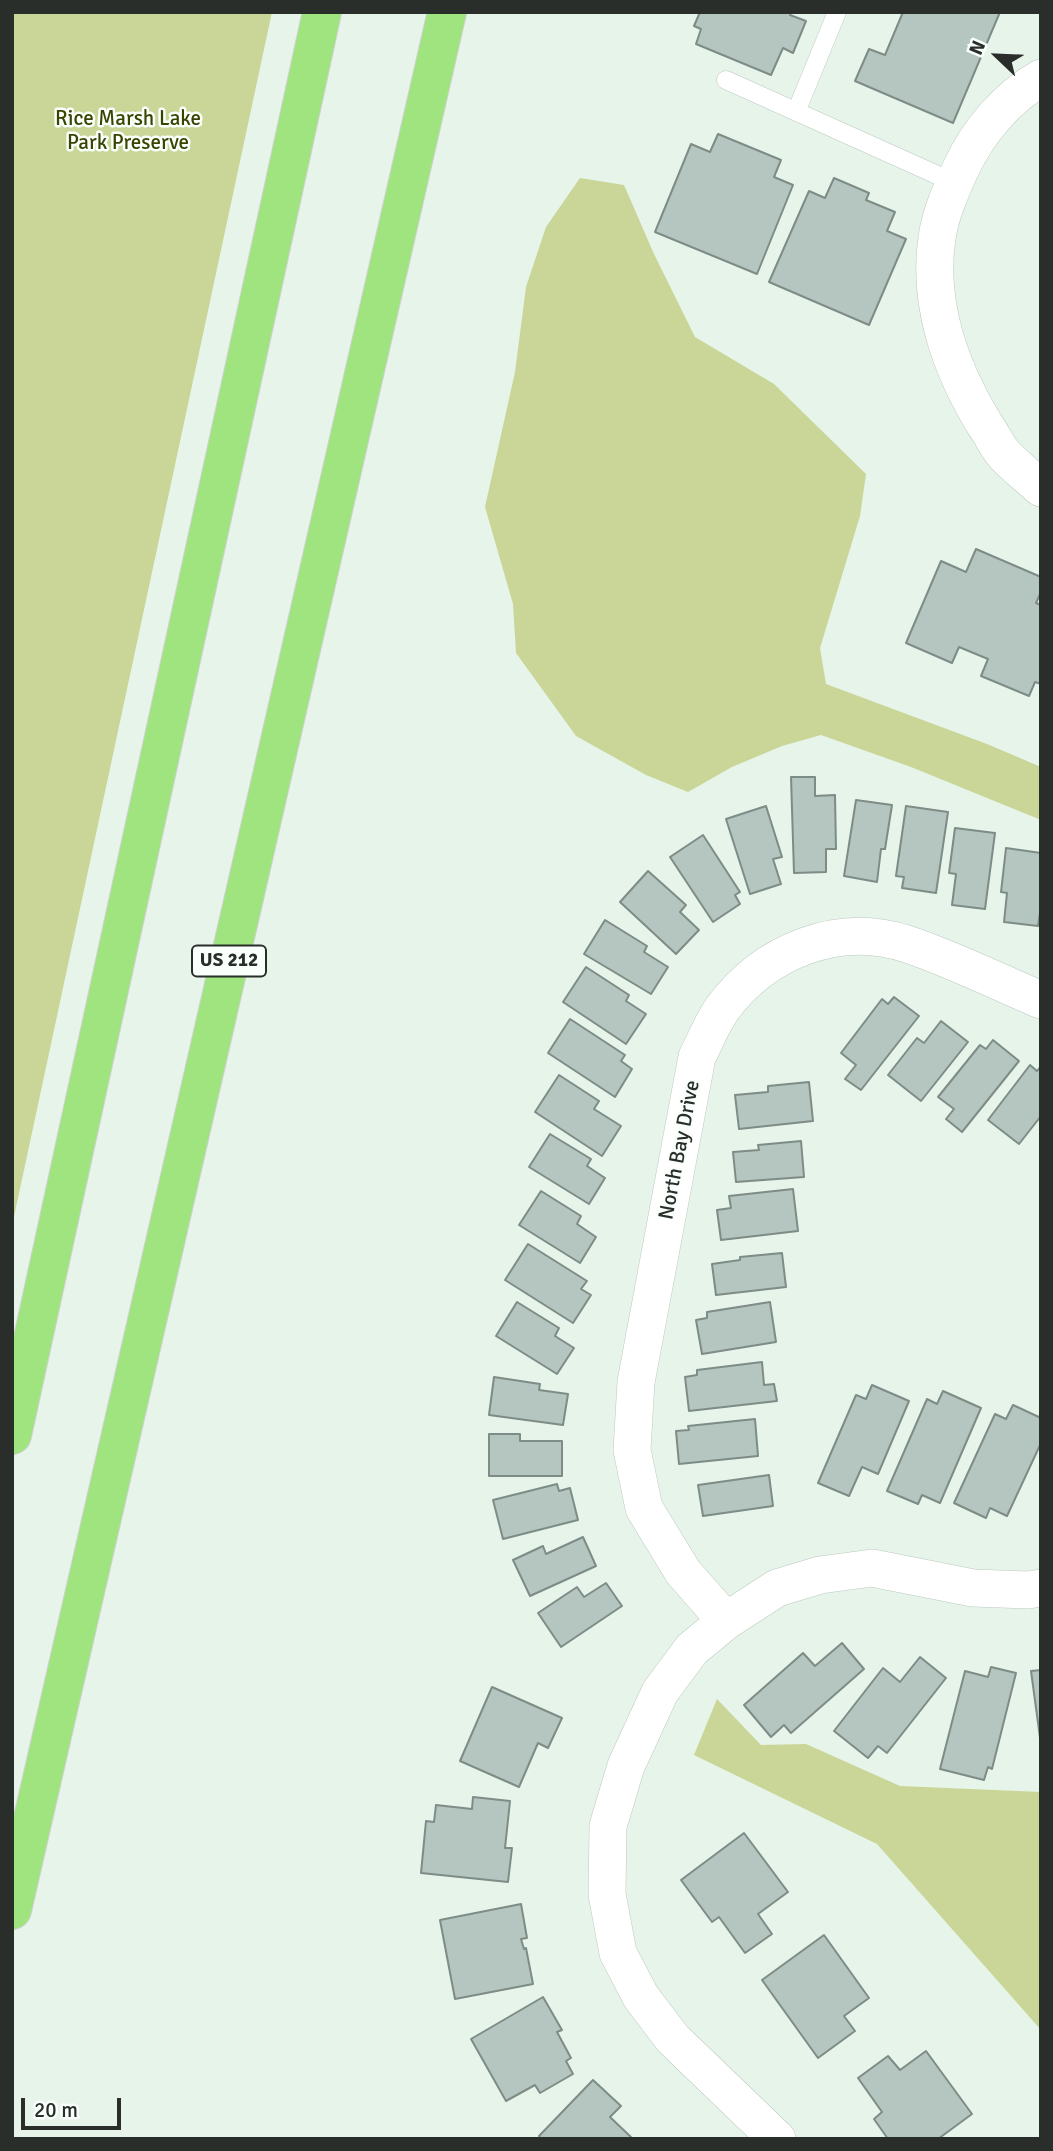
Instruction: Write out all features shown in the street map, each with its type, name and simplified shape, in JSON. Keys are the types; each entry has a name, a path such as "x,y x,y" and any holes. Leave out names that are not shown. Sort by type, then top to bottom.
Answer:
{"highway":[{"path":"12,1435 322,12"},
{"name":"US 212","path":"12,1910 447,12"}],"street":[{"path":"1041,78 996,114 968,154 955,183 937,238 935,286 942,328 959,378 1002,452 1041,488"},
{"name":"North Bay Drive","path":"726,1621 682,1572 644,1508 632,1450 636,1382 697,1057 721,1010 756,972 800,946 854,935 905,943 1041,1000"},
{"path":"778,2139 673,2039 640,1997 618,1952 607,1894 608,1826 626,1766 660,1692 692,1649 726,1621 777,1588 820,1575 872,1568 973,1588 1041,1588"}],"lane":[{"path":"796,112 837,12"},
{"path":"726,80 955,183"}],"green space":[{"name":"Rice Marsh Lake Park Preserve","path":"12,12 272,12 12,1226"},
{"path":"580,178 624,185 695,337 774,384 866,474 860,516 820,648 826,684 1041,767 1041,820 911,767 821,735 782,746 732,767 688,792 646,775 576,736 516,653 513,604 485,507 515,372 526,287 546,227"},
{"path":"717,1699 761,1745 806,1744 900,1786 1041,1792 1041,2030 877,1844 694,1755"}],"building":[{"path":"700,12 791,12 790,15 806,21 793,53 783,48 771,75 696,44 701,29 694,26"},
{"path":"903,12 1000,12 953,123 855,81 869,49 885,55"},
{"path":"718,134 781,160 774,177 793,185 757,274 655,232 691,144 710,152"},
{"path":"834,178 869,193 866,200 895,212 887,231 906,239 869,325 769,282 809,191 825,198"},
{"path":"976,549 1041,577 1041,592 1036,603 1041,605 1041,684 1035,682 1029,696 981,676 988,659 959,647 952,663 906,643 941,561 966,572"},
{"path":"791,777 815,777 815,796 835,795 836,849 826,849 826,872 794,873"},
{"path":"856,800 892,805 885,849 881,849 877,882 844,876"},
{"path":"766,806 782,857 773,859 781,884 750,894 726,819"},
{"path":"906,806 948,812 936,893 902,888 904,877 896,876"},
{"path":"955,828 995,833 985,909 952,905 956,874 949,873"},
{"path":"703,835 740,892 735,895 740,904 713,922 670,857"},
{"path":"1006,848 1041,853 1041,906 1038,926 1004,922 1007,893 1001,892"},
{"path":"648,871 686,905 680,912 699,930 676,954 620,902"},
{"path":"605,920 647,946 644,952 668,967 651,994 584,954"},
{"path":"586,967 629,995 626,1001 646,1014 626,1044 563,1002"},
{"path":"894,997 919,1016 861,1090 845,1079 856,1065 841,1053 882,999 888,1004"},
{"path":"570,1019 625,1055 621,1061 632,1069 615,1097 548,1053"},
{"path":"941,1021 968,1042 921,1101 888,1075 917,1038 924,1043"},
{"path":"993,1040 1019,1061 962,1132 946,1119 954,1109 938,1097 980,1045 986,1049"},
{"path":"1030,1065 1037,1071 1041,1066 1041,1116 1019,1144 988,1120"},
{"path":"559,1075 599,1101 594,1109 621,1126 602,1156 535,1112"},
{"path":"809,1082 813,1121 739,1129 735,1095 768,1092 768,1086"},
{"path":"550,1134 591,1159 587,1166 605,1178 589,1204 529,1167"},
{"path":"801,1141 804,1177 736,1182 733,1152 759,1150 758,1145"},
{"path":"793,1189 798,1231 721,1240 717,1210 731,1208 729,1196"},
{"path":"541,1191 581,1216 577,1224 596,1237 580,1263 519,1225"},
{"path":"528,1244 587,1281 581,1289 591,1295 573,1323 505,1280"},
{"path":"782,1253 786,1287 716,1295 712,1264 740,1260 740,1257"},
{"path":"517,1302 559,1328 555,1336 574,1348 557,1374 496,1336"},
{"path":"770,1302 776,1342 702,1354 696,1320 707,1318 707,1312"},
{"path":"762,1362 764,1385 774,1384 777,1401 689,1411 685,1377 697,1375 697,1370"},
{"path":"494,1377 540,1384 539,1390 568,1394 563,1425 489,1415"},
{"path":"872,1385 909,1401 878,1474 862,1467 849,1496 818,1483 856,1395 866,1399"},
{"path":"943,1391 981,1408 940,1503 922,1495 918,1504 887,1491 927,1399 937,1404"},
{"path":"1013,1405 1041,1418 1041,1443 1007,1516 990,1508 986,1518 954,1503 995,1414 1006,1419"},
{"path":"755,1419 758,1456 679,1464 676,1431 689,1430 688,1426"},
{"path":"489,1434 520,1434 520,1441 562,1441 562,1476 489,1476"},
{"path":"769,1475 773,1506 703,1516 698,1485"},
{"path":"557,1484 559,1491 570,1488 578,1520 503,1539 493,1500"},
{"path":"583,1537 596,1566 530,1596 513,1560 543,1546 546,1554"},
{"path":"606,1583 622,1606 561,1647 538,1613 577,1587 584,1597"},
{"path":"842,1643 864,1669 791,1733 784,1725 771,1737 744,1705 803,1653 815,1666"},
{"path":"920,1657 946,1678 887,1753 878,1746 868,1758 834,1731 883,1668 900,1682"},
{"path":"991,1667 1016,1673 992,1769 988,1767 984,1780 940,1769 965,1671 988,1677"},
{"path":"1041,1670 1041,1745 1031,1671"},
{"path":"492,1687 562,1718 548,1748 538,1743 519,1787 460,1761"},
{"path":"473,1797 510,1801 505,1848 512,1848 508,1882 421,1873 426,1821 434,1822 436,1805 472,1809"},
{"path":"744,1833 788,1892 758,1914 772,1934 745,1953 719,1917 712,1922 681,1880"},
{"path":"521,1904 527,1938 521,1939 524,1949 526,1948 533,1984 455,1999 440,1920"},
{"path":"824,1935 869,1998 844,2016 855,2031 818,2058 762,1980"},
{"path":"543,1997 562,2030 557,2032 571,2058 566,2061 573,2074 540,2093 535,2085 506,2101 471,2039"},
{"path":"926,2051 972,2114 938,2139 888,2139 874,2119 882,2112 858,2078 888,2056 900,2070"},
{"path":"593,2080 621,2106 610,2117 633,2139 541,2139 539,2136"}]}
